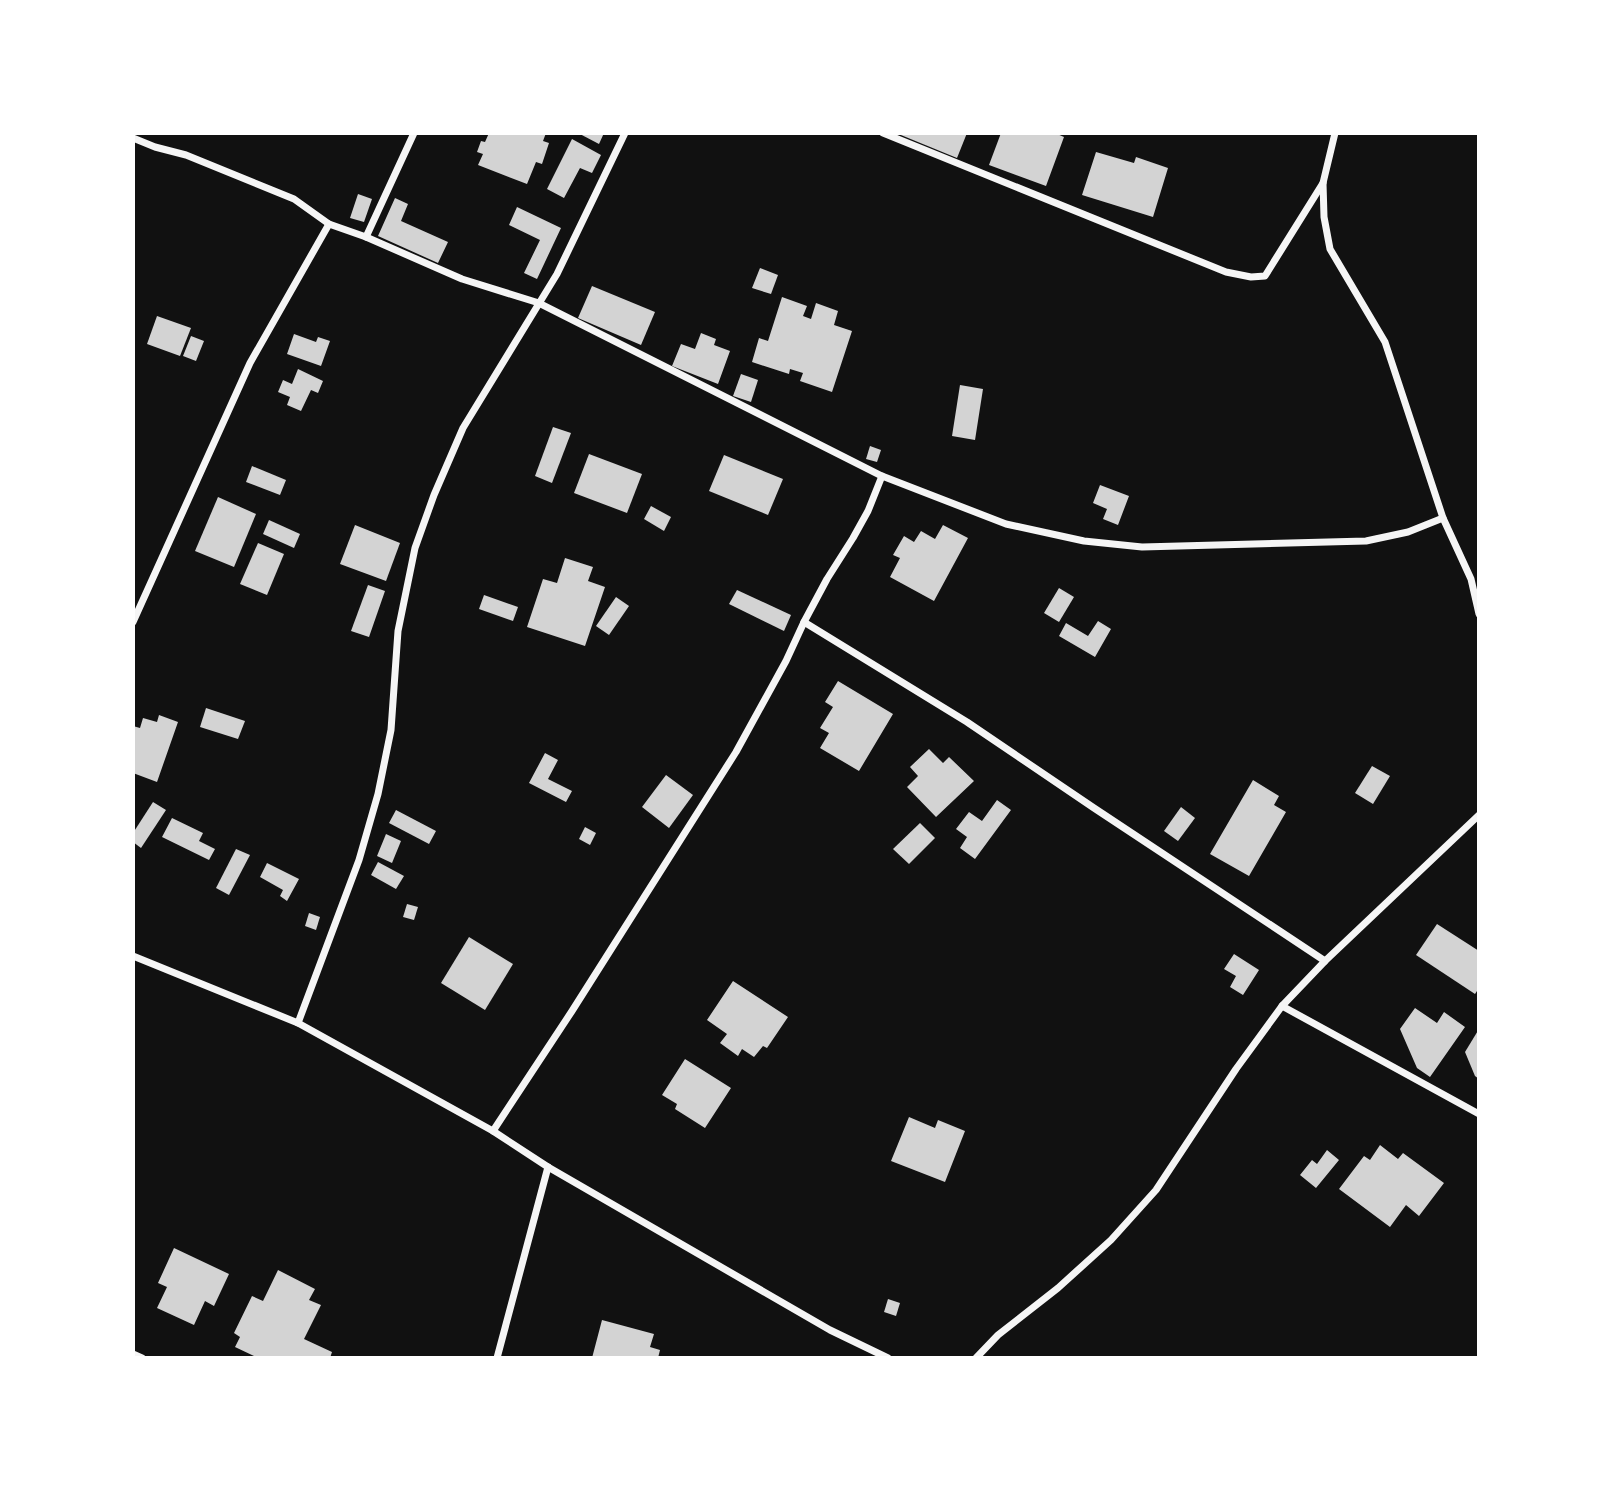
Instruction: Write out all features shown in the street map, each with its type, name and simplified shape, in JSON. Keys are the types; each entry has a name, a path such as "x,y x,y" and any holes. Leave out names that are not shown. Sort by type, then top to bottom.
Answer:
{"street":[{"path":"366,237 414,133"},
{"path":"298,1023 359,860 378,794 391,730 398,631 415,548 434,495 463,428 557,274 625,133"},
{"path":"883,133 1226,272 1251,277 1265,276 1323,183"},
{"path":"1335,133 1323,183 1324,217 1331,249 1385,342 1443,518 1471,579 1479,614"},
{"path":"133,138 187,155 294,199 329,224 366,237 462,279 539,303 882,476 1006,524 1084,541 1142,547 1366,541 1408,533 1443,518"},
{"path":"133,622 250,363 329,224"},
{"path":"493,1131 736,752 827,579 868,511 882,476"},
{"path":"804,622 967,722 1325,961"},
{"path":"975,1358 998,1335 1058,1288 1111,1240 1156,1190 1236,1069 1282,1006 1325,961 1479,815"},
{"path":"133,956 298,1023 493,1131 548,1167 830,1330 888,1358"},
{"path":"1282,1006 1479,1114"},
{"path":"497,1358 548,1167"},
{"path":"133,1354 142,1358"}],"building":[{"path":"489,133 546,133 543,141 549,143 542,164 536,162 527,184 478,165 483,154 477,152 481,141 485,142"},
{"path":"578,133 604,133 599,144"},
{"path":"896,133 967,133 957,158"},
{"path":"1001,133 1055,133 1064,137 1046,186 989,165"},
{"path":"572,139 601,155 592,173 580,168 564,198 547,189"},
{"path":"1096,152 1134,163 1136,157 1168,168 1153,217 1082,195"},
{"path":"358,194 372,199 364,222 350,218"},
{"path":"395,198 408,204 401,221 448,242 438,263 378,236"},
{"path":"517,207 561,228 537,279 524,273 540,240 509,225"},
{"path":"760,268 778,275 771,294 752,288"},
{"path":"592,286 655,312 641,345 578,318"},
{"path":"782,297 807,306 803,316 811,319 816,303 838,311 834,325 852,331 832,392 800,381 803,373 790,369 789,374 752,362 759,338 768,341"},
{"path":"157,316 191,328 180,356 147,344"},
{"path":"701,333 716,339 714,345 730,351 718,384 672,366 681,344 695,349"},
{"path":"294,334 316,342 318,337 330,341 321,366 287,354"},
{"path":"191,336 204,341 196,361 183,356"},
{"path":"298,369 323,381 318,393 311,390 301,411 287,405 290,397 278,392 283,380 292,384"},
{"path":"741,374 758,380 751,402 733,396"},
{"path":"960,385 983,389 975,440 952,436"},
{"path":"553,427 571,433 552,483 535,476"},
{"path":"870,446 881,450 877,462 866,459"},
{"path":"589,454 642,474 627,513 574,493"},
{"path":"724,455 783,479 768,515 709,491"},
{"path":"252,466 286,480 280,495 246,482"},
{"path":"1100,485 1129,496 1118,525 1103,519 1107,509 1093,503"},
{"path":"218,497 256,514 234,567 195,551"},
{"path":"651,506 671,517 664,531 644,519"},
{"path":"269,520 300,534 294,548 263,534"},
{"path":"355,525 400,543 386,581 340,564"},
{"path":"943,525 968,538 934,601 890,577 900,558 893,555 904,536 914,542 921,531 935,539"},
{"path":"258,543 284,554 267,595 240,584"},
{"path":"565,558 593,567 588,581 605,587 585,646 527,627 543,579 557,583"},
{"path":"368,585 385,591 369,637 351,631"},
{"path":"1059,588 1074,597 1059,622 1044,613"},
{"path":"737,590 791,615 784,631 729,604"},
{"path":"484,595 518,607 513,621 479,609"},
{"path":"616,597 629,606 609,635 596,626"},
{"path":"1098,621 1111,629 1095,657 1059,636 1066,623 1088,636"},
{"path":"838,681 893,714 859,771 820,748 829,733 820,728 833,707 825,702"},
{"path":"206,708 245,721 238,739 200,727"},
{"path":"159,715 178,722 157,782 133,773 133,726 140,728 143,718 157,722"},
{"path":"929,749 943,763 949,757 974,781 936,817 907,787 918,776 910,767"},
{"path":"545,753 558,760 548,779 572,791 566,802 529,783"},
{"path":"1372,766 1390,776 1373,804 1355,793"},
{"path":"666,775 693,795 669,828 642,807"},
{"path":"1253,780 1279,796 1274,805 1286,812 1249,876 1210,854"},
{"path":"997,800 1011,810 975,859 960,848 967,837 956,829 969,812 982,821"},
{"path":"153,802 166,810 141,848 133,842 133,833"},
{"path":"1181,807 1195,818 1178,841 1164,831"},
{"path":"396,810 436,831 429,844 389,823"},
{"path":"172,818 203,833 199,841 215,849 209,860 162,837"},
{"path":"920,823 935,838 909,864 893,849"},
{"path":"585,827 596,833 590,845 579,839"},
{"path":"386,834 401,841 392,863 377,856"},
{"path":"236,849 250,855 229,895 216,888"},
{"path":"378,862 404,876 396,889 371,875"},
{"path":"267,863 299,879 287,901 280,896 283,890 260,877"},
{"path":"407,904 418,907 414,920 403,917"},
{"path":"309,913 320,917 316,930 305,926"},
{"path":"1437,924 1479,951 1479,988 1475,994 1416,955"},
{"path":"469,937 513,964 485,1010 441,983"},
{"path":"1234,954 1259,970 1243,995 1230,987 1236,976 1224,969"},
{"path":"733,981 788,1017 767,1048 763,1046 754,1057 742,1049 738,1056 720,1043 727,1034 707,1020"},
{"path":"1415,1008 1437,1023 1444,1012 1465,1027 1430,1077 1417,1068 1400,1029"},
{"path":"1479,1029 1479,1079 1475,1076 1465,1052"},
{"path":"685,1059 731,1088 705,1128 675,1109 677,1104 662,1095"},
{"path":"909,1117 935,1128 938,1120 965,1131 945,1182 891,1161"},
{"path":"1380,1145 1398,1159 1403,1153 1444,1183 1419,1216 1406,1205 1390,1227 1339,1189 1364,1156 1370,1160"},
{"path":"1327,1150 1339,1160 1316,1188 1300,1175 1312,1160 1317,1164"},
{"path":"174,1248 229,1274 214,1306 205,1301 194,1325 157,1308 167,1287 158,1283"},
{"path":"278,1270 315,1289 309,1300 321,1305 304,1339 332,1352 330,1358 253,1358 254,1356 235,1347 240,1337 234,1333 252,1296 263,1301"},
{"path":"888,1299 900,1303 896,1316 884,1312"},
{"path":"602,1320 654,1334 650,1347 660,1350 658,1358 592,1358"}]}
